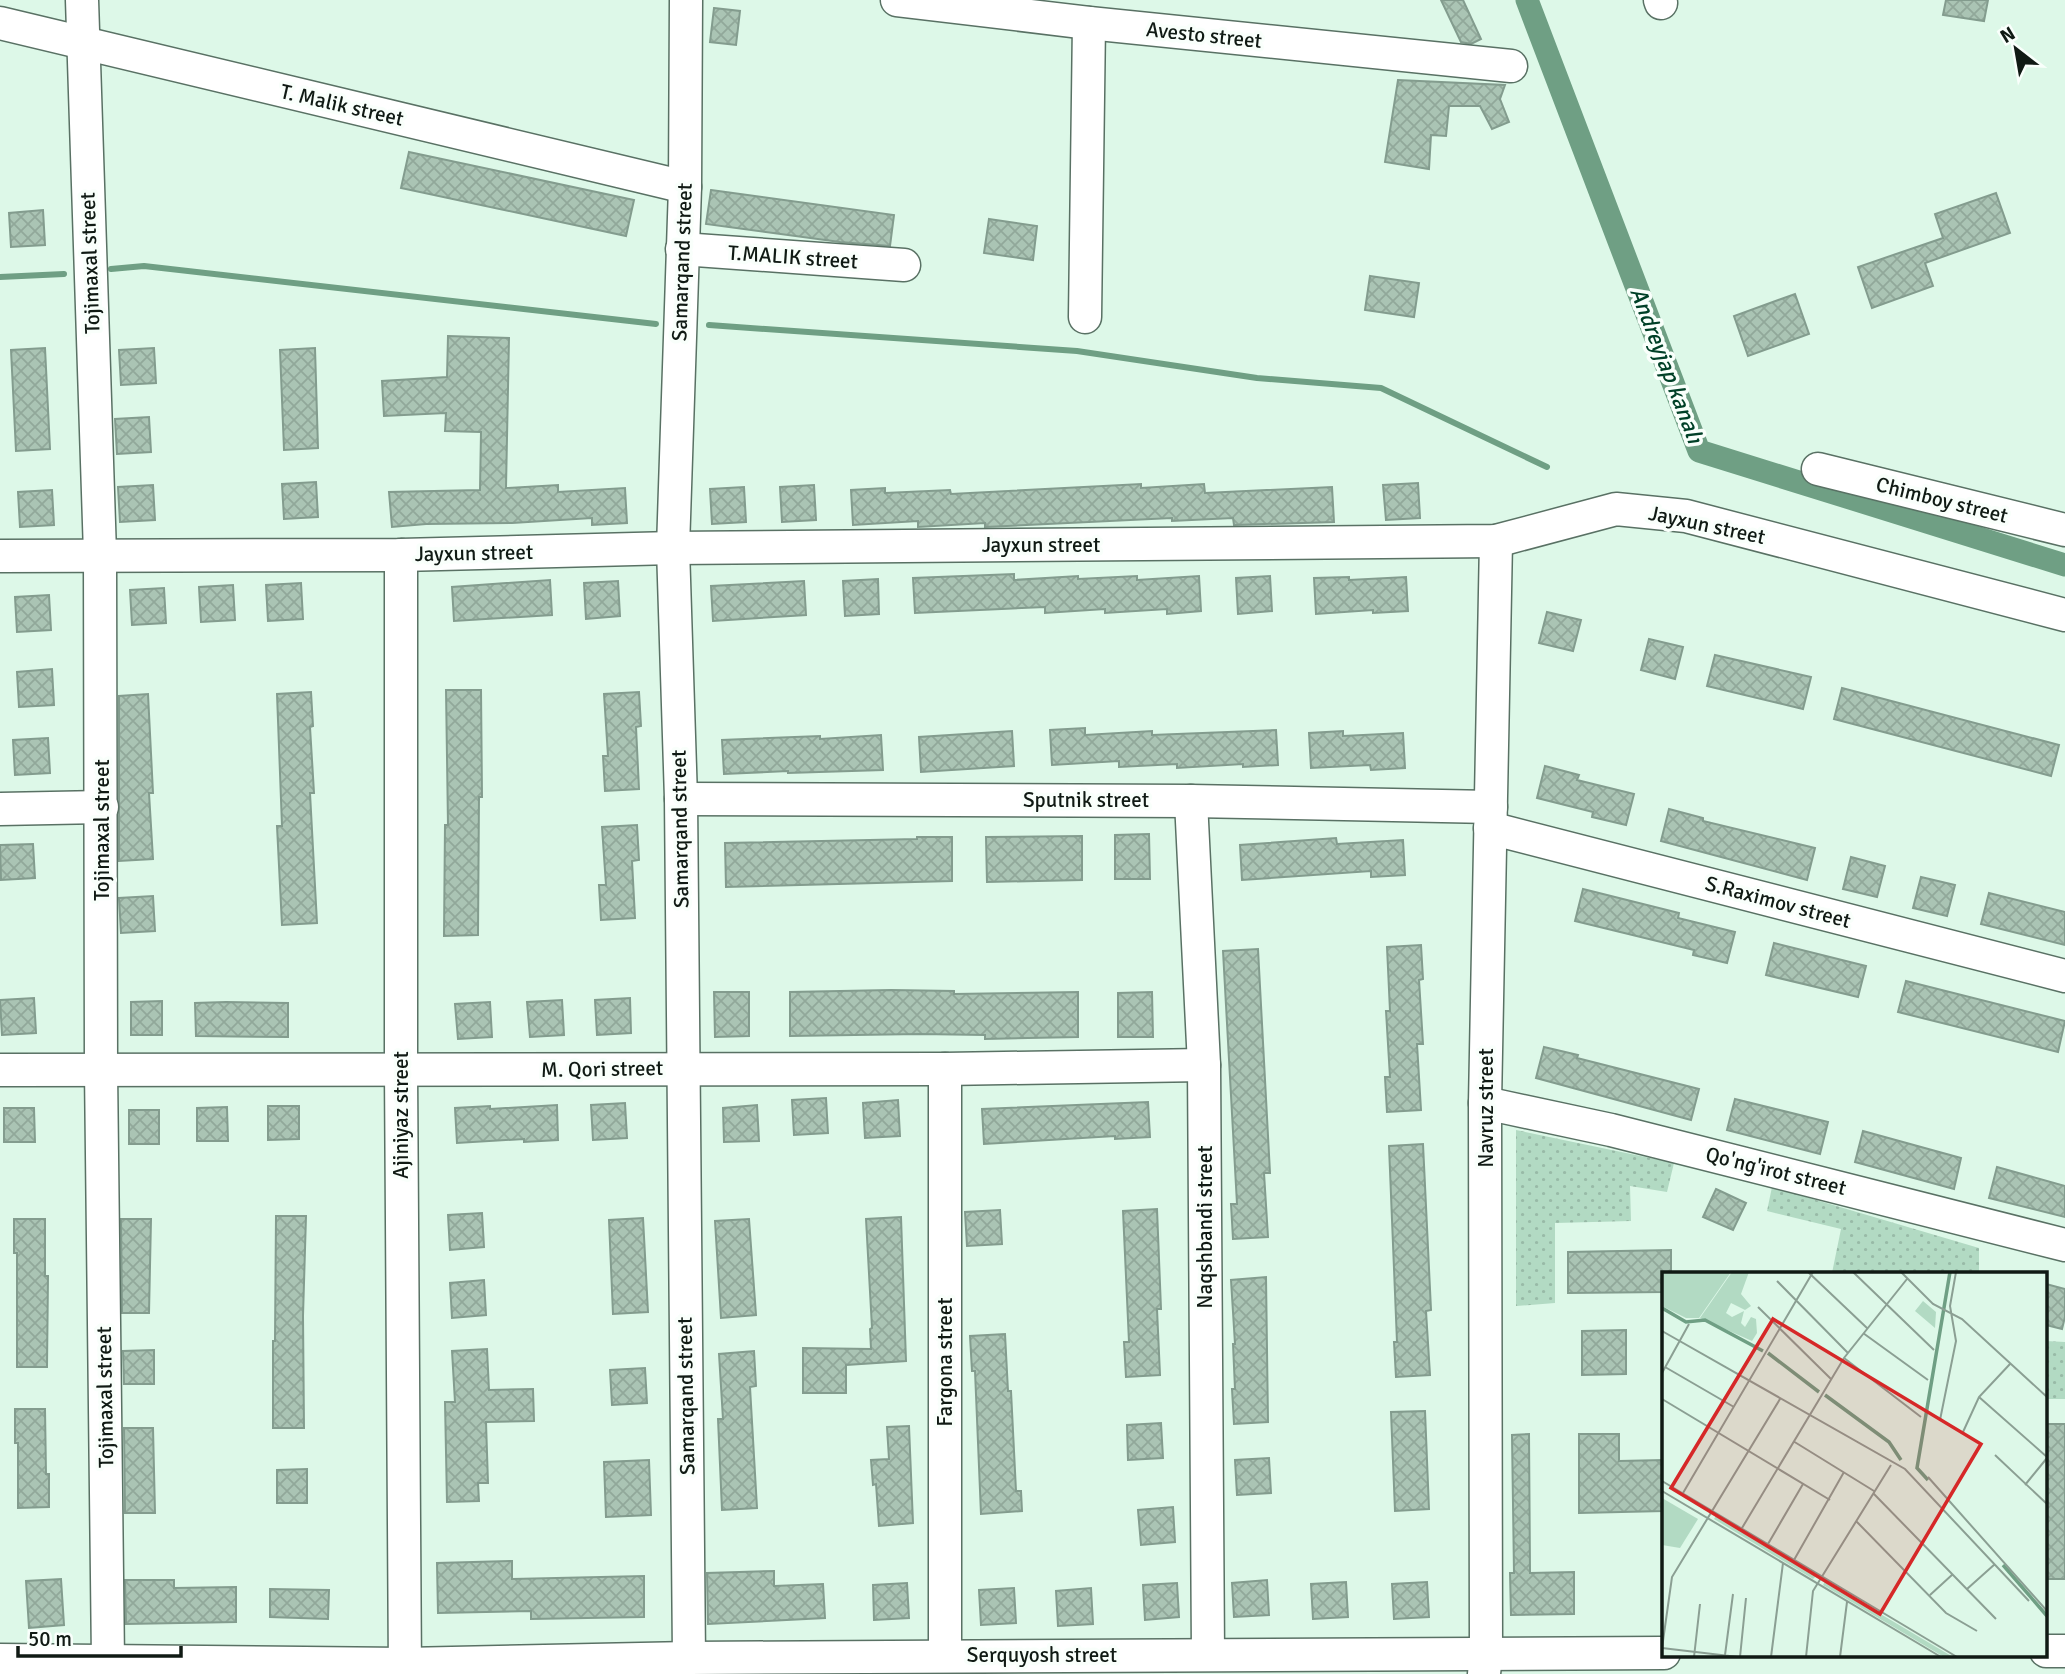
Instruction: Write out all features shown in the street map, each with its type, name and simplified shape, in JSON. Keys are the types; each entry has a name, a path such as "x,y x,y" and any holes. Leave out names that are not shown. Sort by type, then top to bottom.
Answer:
{"street":[{"name":"Tojimaxal street","path":"82,0 100,555 101,1070 108,1661"},
{"name":"Samarqand street","path":"686,0 685,187 673,548 681,799 690,1657"},
{"name":"Avesto street","path":"897,0 1089,23 1511,65"},
{"name":"T. Malik street","path":"0,23 685,187"},
{"path":"1085,317 1089,23"},
{"name":"T.MALIK street","path":"682,249 904,265"},
{"name":"Chimboy street","path":"1818,469 2065,530"},
{"name":"Jayxun street","path":"0,556 401,555 673,548 1496,541 1616,509 1686,516 2065,615"},
{"name":"Navruz street","path":"1485,1664 1485,1103 1496,541"},
{"name":"Ajiniyaz street","path":"401,555 405,1669"},
{"name":"Sputnik street","path":"681,799 1191,801 1491,817"},
{"name":"Naqshbandi street","path":"1191,801 1204,1065 1208,1654"},
{"path":"0,809 102,807"},
{"name":"S.Raximov street","path":"1491,817 2065,976"},
{"name":"M. Qori street","path":"0,1070 945,1069 1204,1065"},
{"name":"Fargona street","path":"945,1069 945,1656"},
{"name":"Qo'ng'irot street","path":"1485,1103 1611,1130 2065,1245"},
{"name":"Serquyosh street","path":"0,1660 405,1669 690,1657 1208,1654 1485,1664 1662,1653"}],"green space":[{"path":"1516,1130 1674,1163 1667,1192 1630,1186 1631,1221 1555,1223 1555,1303 1516,1306"},
{"path":"1772,1187 1979,1248 1979,1272 1832,1272 1841,1229 1767,1211"},
{"path":"2048,1341 2065,1342 2065,1399 2048,1399"}],"building":[{"path":"1441,0 1463,0 1481,39 1471,44 1461,42"},
{"path":"1946,0 1988,0 1984,21 1943,15"},
{"path":"714,8 740,11 736,45 710,42"},
{"path":"1398,80 1505,85 1500,99 1509,122 1492,129 1480,106 1449,106 1446,136 1431,135 1429,169 1385,162"},
{"path":"409,152 634,200 626,236 401,188"},
{"path":"711,190 894,215 890,246 706,224"},
{"path":"1996,193 2010,233 1925,263 1933,286 1872,308 1858,267 1943,238 1935,214"},
{"path":"43,210 45,245 11,247 9,213"},
{"path":"989,219 1037,226 1033,260 984,253"},
{"path":"1370,276 1419,283 1414,317 1365,310"},
{"path":"1795,294 1809,334 1748,356 1734,316"},
{"path":"448,336 509,338 506,488 558,485 558,492 625,488 627,523 592,525 592,518 392,527 389,492 480,490 481,432 445,431 446,413 384,416 382,381 447,377"},
{"path":"45,348 50,449 16,451 11,350"},
{"path":"154,348 156,383 121,385 119,350"},
{"path":"315,348 318,448 284,450 280,350"},
{"path":"149,417 151,452 117,454 115,419"},
{"path":"316,482 318,517 284,519 282,484"},
{"path":"1418,483 1420,518 1386,520 1383,485"},
{"path":"1141,484 1141,488 1204,484 1205,493 1332,487 1334,522 1234,525 1233,518 1172,521 1172,518 985,527 985,523 918,527 918,521 853,525 851,490 885,488 885,493 950,490 951,494"},
{"path":"153,485 155,520 120,522 118,487"},
{"path":"814,485 816,520 782,522 780,487"},
{"path":"744,487 746,522 712,524 710,489"},
{"path":"52,490 54,525 20,527 18,492"},
{"path":"1014,574 1014,580 1137,576 1137,580 1199,576 1201,611 1167,614 1167,609 1105,613 1105,609 1045,613 1045,607 915,613 913,578"},
{"path":"1270,576 1272,611 1238,614 1236,578"},
{"path":"1349,577 1349,580 1406,577 1408,611 1373,613 1373,610 1316,614 1314,578"},
{"path":"878,579 879,614 845,616 843,581"},
{"path":"550,580 552,615 454,621 452,587"},
{"path":"618,581 620,616 586,619 584,583"},
{"path":"804,581 806,615 713,621 711,586"},
{"path":"301,583 303,619 268,621 266,585"},
{"path":"233,585 235,620 201,622 199,587"},
{"path":"164,588 166,623 132,625 130,590"},
{"path":"49,595 51,630 17,632 15,597"},
{"path":"1547,612 1581,620 1573,651 1539,643"},
{"path":"1649,639 1683,647 1675,679 1641,670"},
{"path":"1715,655 1811,677 1803,709 1707,686"},
{"path":"52,669 54,705 19,707 17,672"},
{"path":"1842,688 2059,745 2051,776 1834,719"},
{"path":"446,690 481,690 482,797 479,797 478,935 444,936 445,825 448,825"},
{"path":"311,692 314,793 310,793 317,923 282,925 277,826 282,826 277,694"},
{"path":"639,692 641,726 636,727 639,789 605,791 603,756 608,756 604,694"},
{"path":"148,694 153,859 119,861 119,696"},
{"path":"1085,728 1085,735 1152,731 1152,735 1276,730 1278,765 1177,768 1177,764 1119,767 1119,761 1052,765 1050,730"},
{"path":"1012,731 1014,766 921,772 919,737"},
{"path":"1343,731 1343,736 1403,733 1405,768 1371,770 1370,765 1311,768 1309,733"},
{"path":"881,735 883,770 724,774 722,740"},
{"path":"48,738 50,773 15,775 13,740"},
{"path":"1545,766 1579,775 1577,780 1634,794 1626,825 1592,817 1593,812 1537,798"},
{"path":"1669,809 1703,818 1703,821 1815,848 1807,880 1661,841"},
{"path":"637,825 639,860 632,861 635,918 601,920 599,885 606,885 602,827"},
{"path":"1149,834 1150,879 1115,879 1115,835"},
{"path":"1082,836 1082,880 987,882 986,837"},
{"path":"952,837 952,881 726,887 725,843"},
{"path":"1336,838 1337,844 1403,840 1405,875 1371,877 1371,871 1242,880 1240,845"},
{"path":"33,844 35,878 1,880 0,845"},
{"path":"1851,857 1885,866 1877,897 1843,889"},
{"path":"1921,877 1955,885 1947,916 1913,908"},
{"path":"1583,889 1679,913 1678,918 1735,932 1727,963 1693,955 1694,950 1575,921"},
{"path":"1989,893 2065,912 2065,945 1981,924"},
{"path":"153,896 155,931 121,933 119,898"},
{"path":"1774,943 1866,966 1858,997 1766,975"},
{"path":"1421,945 1423,979 1419,980 1423,1044 1417,1044 1421,1110 1387,1112 1385,1077 1390,1077 1386,1011 1390,1011 1387,947"},
{"path":"1258,949 1270,1173 1264,1173 1268,1237 1233,1239 1231,1204 1237,1204 1223,951"},
{"path":"1906,981 2065,1021 2058,1052 1898,1012"},
{"path":"954,991 954,994 1078,992 1078,1037 985,1039 985,1035 920,1034 790,1036 790,992"},
{"path":"714,992 749,992 749,1036 715,1037"},
{"path":"1152,992 1153,1037 1118,1037 1118,993"},
{"path":"34,998 36,1033 2,1035 0,1000"},
{"path":"630,998 631,1033 597,1035 595,1000"},
{"path":"562,1000 564,1035 530,1037 527,1002"},
{"path":"162,1001 162,1035 131,1035 131,1002"},
{"path":"490,1002 492,1037 458,1039 455,1004"},
{"path":"195,1003 288,1003 288,1037 196,1036"},
{"path":"1544,1047 1699,1089 1691,1120 1536,1078"},
{"path":"826,1098 828,1133 794,1135 792,1100"},
{"path":"1735,1099 1828,1122 1820,1154 1727,1130"},
{"path":"898,1100 900,1136 865,1138 863,1103"},
{"path":"1148,1102 1150,1137 1115,1139 1115,1136 984,1144 982,1109"},
{"path":"625,1103 627,1138 593,1140 591,1105"},
{"path":"557,1105 558,1140 457,1143 455,1108"},
{"path":"757,1105 759,1141 724,1142 723,1108"},
{"path":"268,1106 299,1106 299,1139 268,1140"},
{"path":"227,1107 228,1141 197,1141 197,1108"},
{"path":"4,1108 34,1108 35,1142 4,1142"},
{"path":"129,1110 159,1110 159,1144 129,1144"},
{"path":"1863,1131 1961,1158 1954,1189 1855,1162"},
{"path":"1423,1144 1431,1310 1426,1311 1430,1375 1396,1377 1389,1146"},
{"path":"1997,1167 2065,1186 2065,1217 1989,1198"},
{"path":"1716,1189 1746,1203 1733,1230 1703,1217"},
{"path":"1157,1209 1161,1309 1157,1309 1160,1375 1126,1377 1124,1342 1129,1342 1123,1211"},
{"path":"1000,1210 1002,1244 967,1246 965,1212"},
{"path":"482,1213 484,1247 450,1250 448,1215"},
{"path":"276,1216 306,1216 304,1428 273,1428"},
{"path":"901,1217 906,1361 846,1365 846,1393 803,1393 803,1348 871,1349 866,1219"},
{"path":"643,1218 648,1312 613,1314 609,1220"},
{"path":"14,1219 45,1219 45,1276 48,1276 47,1367 17,1367 17,1253 14,1253"},
{"path":"121,1219 151,1219 149,1313 122,1313"},
{"path":"749,1219 756,1315 721,1318 715,1221"},
{"path":"1671,1250 1671,1272 1662,1272 1662,1292 1568,1293 1568,1252"},
{"path":"1266,1277 1268,1422 1234,1424 1232,1389 1235,1389 1235,1344 1231,1280"},
{"path":"484,1280 486,1315 452,1318 450,1283"},
{"path":"2048,1285 2065,1289 2062,1329 2048,1326"},
{"path":"1626,1330 1626,1374 1582,1375 1582,1331"},
{"path":"1005,1334 1016,1491 1021,1491 1022,1511 981,1514 975,1371 972,1371 970,1336"},
{"path":"487,1349 489,1390 533,1389 534,1421 486,1422 488,1483 478,1483 479,1501 447,1502 445,1402 455,1402 452,1351"},
{"path":"154,1350 154,1384 124,1384 123,1351"},
{"path":"754,1351 756,1386 750,1387 757,1508 722,1510 718,1419 723,1419 719,1354"},
{"path":"645,1368 647,1403 612,1405 610,1370"},
{"path":"15,1409 45,1409 49,1507 18,1508"},
{"path":"1425,1411 1429,1509 1395,1511 1391,1412"},
{"path":"1161,1423 1163,1458 1128,1460 1127,1425"},
{"path":"2048,1424 2065,1424 2065,1579 2048,1579"},
{"path":"909,1426 913,1523 879,1526 871,1460 889,1459 887,1427"},
{"path":"124,1428 153,1428 155,1513 125,1513"},
{"path":"1529,1434 1530,1573 1574,1572 1574,1614 1511,1615 1510,1573 1514,1573 1512,1435"},
{"path":"1579,1434 1619,1434 1619,1461 1662,1460 1662,1511 1579,1513"},
{"path":"1269,1458 1271,1493 1237,1495 1235,1460"},
{"path":"649,1460 651,1515 606,1517 604,1462"},
{"path":"307,1469 307,1503 277,1503 277,1470"},
{"path":"1173,1507 1175,1542 1141,1545 1138,1510"},
{"path":"512,1561 512,1579 644,1576 644,1617 531,1619 531,1611 438,1613 437,1563"},
{"path":"774,1571 774,1586 823,1584 825,1618 708,1624 707,1573"},
{"path":"61,1579 64,1625 29,1628 26,1581"},
{"path":"125,1580 174,1580 174,1588 236,1587 236,1622 126,1624"},
{"path":"1267,1580 1269,1615 1234,1617 1232,1583"},
{"path":"1346,1582 1348,1617 1313,1619 1311,1584"},
{"path":"1427,1582 1429,1617 1394,1619 1392,1584"},
{"path":"907,1583 909,1618 874,1620 873,1585"},
{"path":"1177,1583 1179,1617 1145,1620 1143,1585"},
{"path":"1014,1588 1016,1623 981,1625 979,1590"},
{"path":"1091,1588 1093,1624 1058,1626 1056,1591"},
{"path":"270,1589 329,1590 328,1619 270,1617"}],"waterway":[{"name":"Andreyjap kanalı","path":"1527,0 1699,451 2065,565"},
{"path":"111,269 144,266 656,324"},
{"path":"0,277 64,274"},
{"path":"709,325 1077,351 1257,378 1381,388 1547,467"}]}
